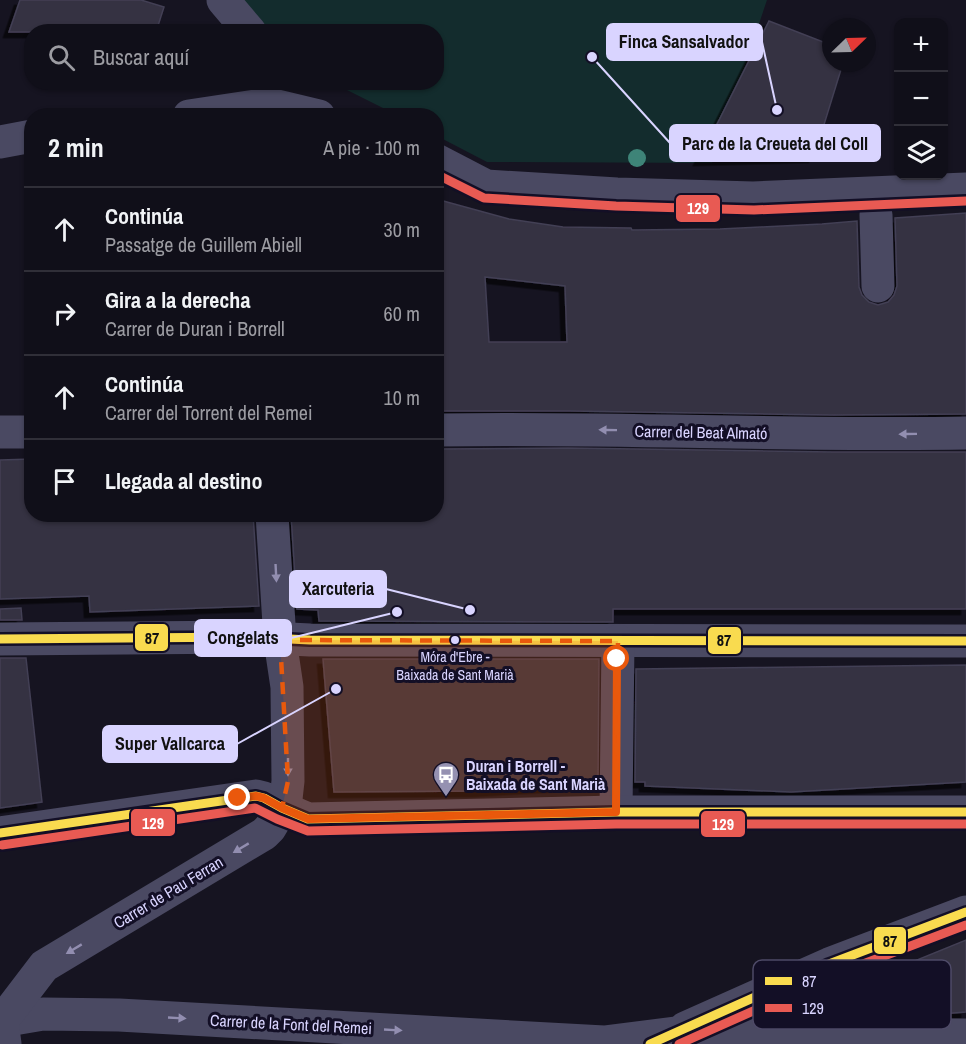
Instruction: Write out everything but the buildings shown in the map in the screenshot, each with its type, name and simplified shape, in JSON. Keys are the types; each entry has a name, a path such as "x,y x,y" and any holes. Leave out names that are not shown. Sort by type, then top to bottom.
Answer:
{"street":[{"path":"223,0 243,24"},
{"path":"232,108 269,101 292,108"},
{"path":"0,142 24,138"},
{"path":"444,164 486,186 617,194 753,198 966,189"},
{"path":"876,215 878,286"},
{"name":"Carrer del Beat Almató","path":"444,430 966,433"},
{"path":"0,432 24,432"},
{"path":"273,522 280,640 288,709 288,781 286,799 282,808"},
{"path":"0,639 251,637 280,640 966,641"},
{"path":"616,812 618,641"},
{"path":"0,833 256,796 308,819 616,812 966,812"},
{"name":"Carrer de Pau Ferran","path":"4,1033 44,966 264,834 282,808"},
{"path":"840,960 966,912"},
{"path":"663,1038 753,998"},
{"name":"Carrer de la Font del Remei","path":"4,1033 43,1014 119,1015 604,1042 663,1038 966,1035"}],"highlighted area":[{"path":"280,640 618,641 616,812 308,819 282,808 288,781"}],"green space":[{"path":"239,0 767,0 712,163 487,162 444,140 444,108 383,108 347,90 444,90 444,24 260,24"}],"transit line":[{"name":"129","path":"444,178 484,198 616,206 754,210 966,201"},
{"name":"87","path":"0,639 251,637 310,640 966,641"},
{"name":"87","path":"0,833 256,796 308,819 616,812 966,812"},
{"name":"129","path":"2,845 255,808 308,831 616,824 966,824"},
{"name":"87","path":"840,960 966,912"},
{"name":"129","path":"874,960 966,925"},
{"name":"87","path":"650,1044 753,998"},
{"name":"129","path":"679,1044 753,1011"}],"place":[{"name":"Parc de la Creueta del Coll","path":"592,57"},
{"name":"Finca Sansalvador","path":"777,110"},
{"name":"Xarcuteria","path":"470,610"},
{"name":"Congelats","path":"397,612"},
{"name":"Móra d'Ebre - Baixada de Sant Marià","path":"455,640"},
{"name":"Super Vallcarca","path":"336,689"},
{"name":"Duran i Borrell - Baixada de Sant Marià","path":"446,798"}],"route":[{"path":"238,798 256,796 264,798 308,819 616,812 617,659"}]}
